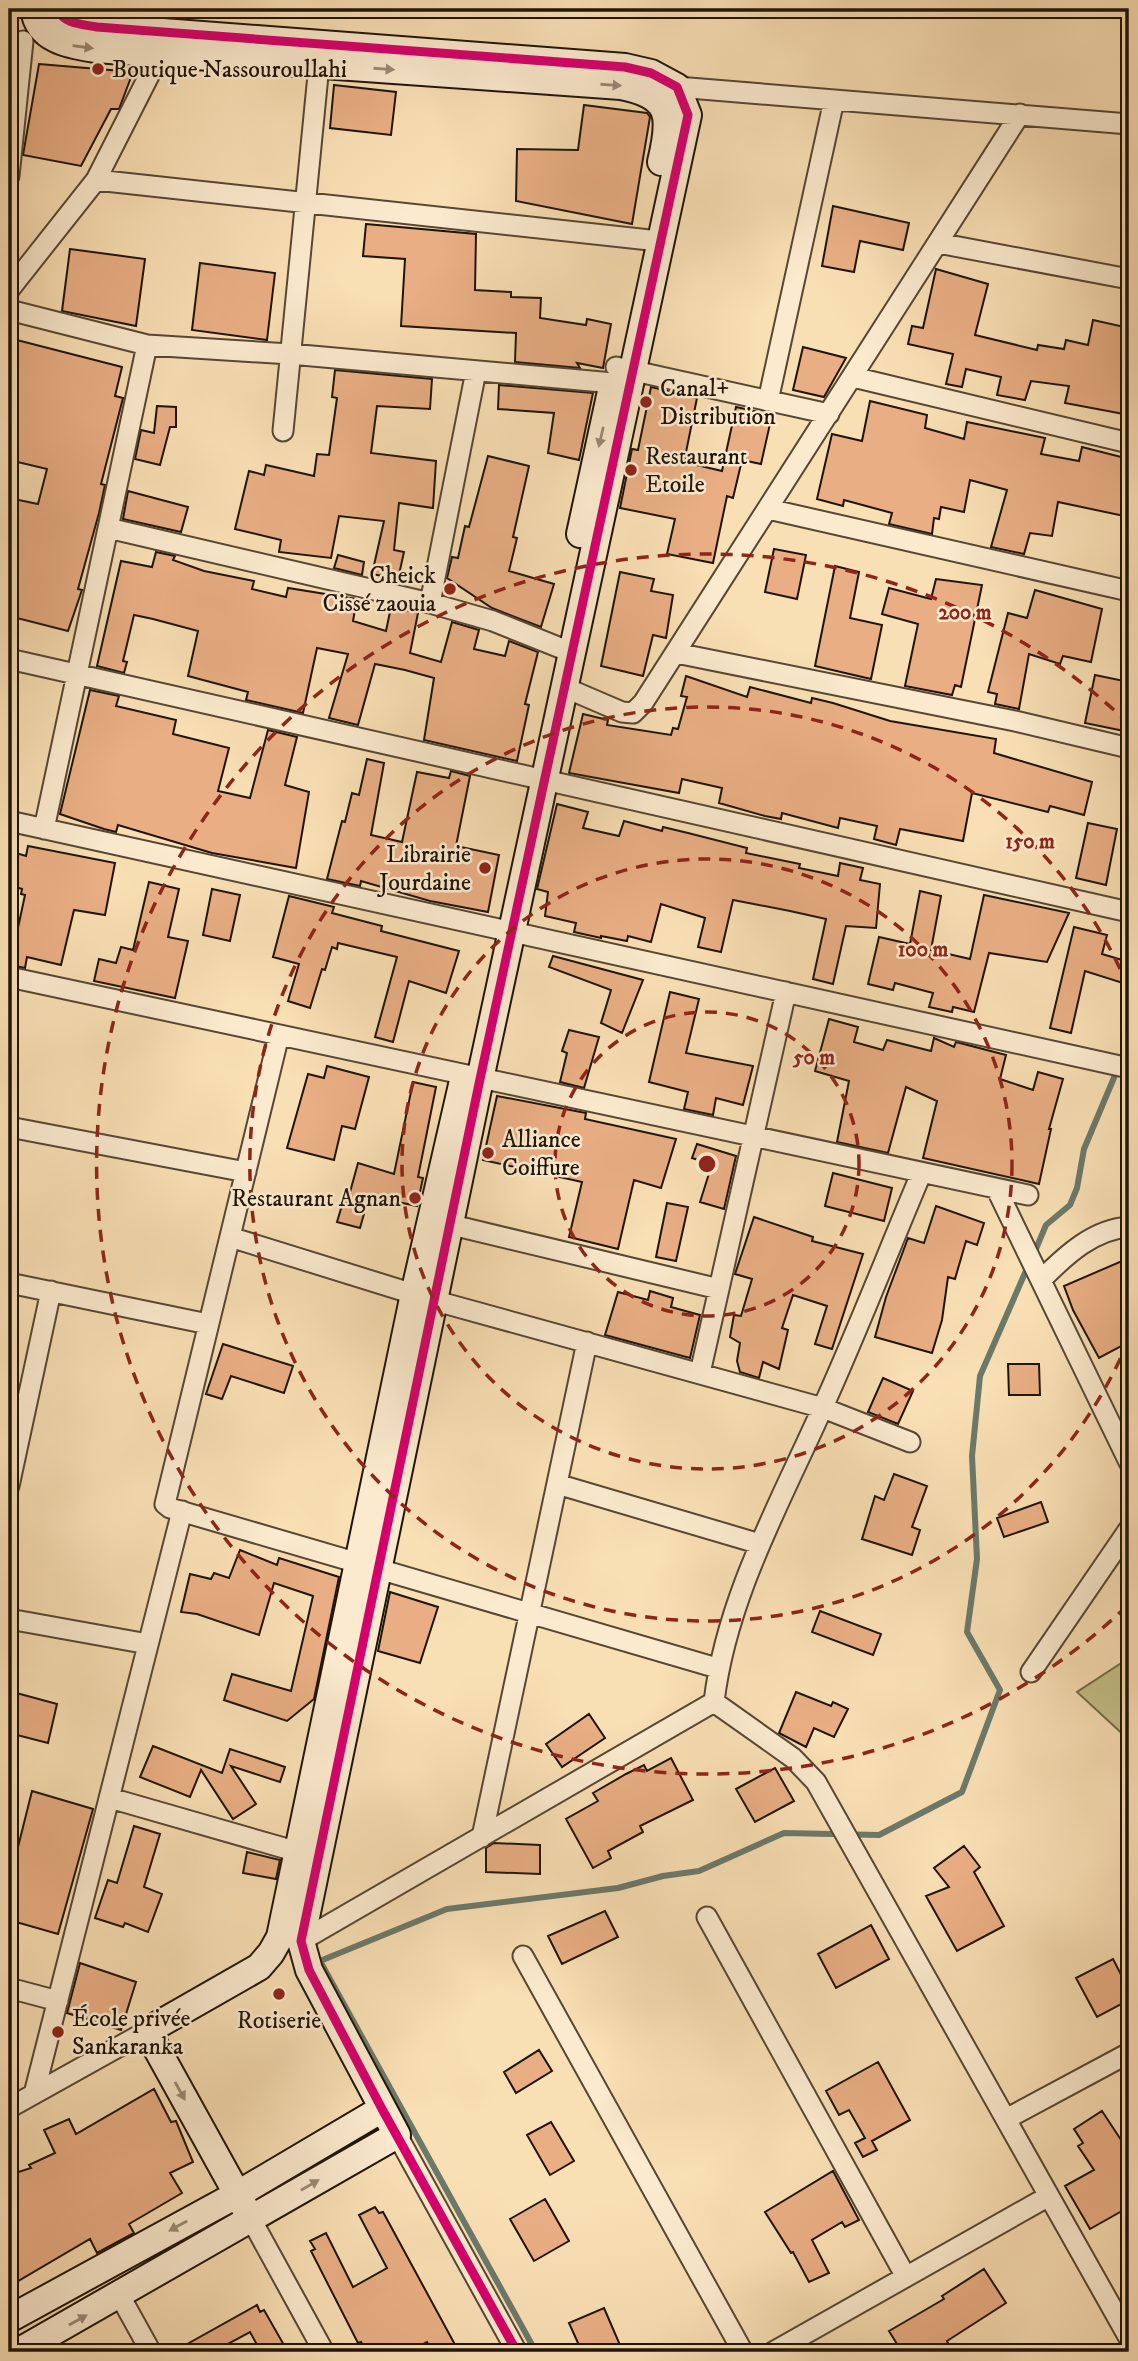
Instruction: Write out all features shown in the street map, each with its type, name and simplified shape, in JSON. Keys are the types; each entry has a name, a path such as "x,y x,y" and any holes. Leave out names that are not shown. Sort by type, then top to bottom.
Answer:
{"street":[{"path":"37,23 66,44 160,54 621,86 668,93 834,100 1129,124"},
{"path":"37,23 73,23 625,68 652,73 668,93 668,132 652,240 621,374 565,650 369,1567 301,1941 309,1970 382,2109 517,2352"},
{"path":"9,176 37,23"},
{"path":"9,290 96,180 160,54"},
{"path":"283,431 319,65"},
{"path":"768,401 834,100"},
{"path":"566,688 622,712 633,713 643,703 1020,114"},
{"path":"96,180 652,240"},
{"path":"938,243 1129,279"},
{"path":"9,310 147,345 290,354 476,371 621,374 829,414"},
{"path":"44,829 147,345"},
{"path":"430,603 476,371"},
{"path":"853,377 1129,443"},
{"path":"768,509 1129,591"},
{"path":"108,528 430,603 493,621 565,650"},
{"path":"537,778 566,688 565,650"},
{"path":"676,653 1015,721 1129,748"},
{"path":"9,659 1129,912"},
{"path":"9,821 1129,1068"},
{"path":"9,977 1028,1195"},
{"path":"700,1373 786,992"},
{"path":"279,1035 165,1504 170,1508 717,1668"},
{"path":"425,1297 452,1225 472,1077"},
{"path":"9,1127 246,1172"},
{"path":"714,1702 717,1668 760,1544 823,1408 920,1174"},
{"path":"997,1189 1129,1462"},
{"path":"452,1225 719,1289"},
{"path":"1038,1271 1112,1228 1129,1227"},
{"path":"230,1237 425,1297 823,1408 910,1442"},
{"path":"9,1283 208,1324"},
{"path":"9,1486 14,1440 51,1291"},
{"path":"482,1838 587,1342"},
{"path":"557,1484 760,1544"},
{"path":"34,2094 182,1511"},
{"path":"1031,1672 1129,1529"},
{"path":"9,2108 259,1967 271,1953 280,1937 298,1852 369,1567"},
{"path":"9,1619 148,1644"},
{"path":"301,1941 714,1702"},
{"path":"714,1702 793,1758 816,1783 1129,2338"},
{"path":"110,1798 298,1852"},
{"path":"707,1917 906,2277"},
{"path":"523,1956 743,2352"},
{"path":"9,1988 58,2001"},
{"path":"147,2031 324,2352"},
{"path":"1006,2119 1129,2053"},
{"path":"9,2319 382,2109"},
{"path":"18,2352 120,2297 397,2135"},
{"path":"773,2352 1049,2196"},
{"path":"120,2297 151,2352"}],"shaded area":[{"path":"1129,1658 1129,1740 1077,1692"}],"building":[{"path":"39,64 133,72 119,109 111,109 81,166 23,155"},
{"path":"334,85 396,92 391,135 330,128"},
{"path":"584,105 647,113 650,117 632,224 516,201 517,149 578,150"},
{"path":"833,206 909,223 903,250 860,241 854,272 822,266"},
{"path":"366,224 476,234 475,290 511,292 511,297 541,298 540,318 586,325 587,319 611,324 603,368 577,363 580,368 515,362 516,333 401,326 405,259 363,256"},
{"path":"70,249 145,259 136,326 62,311"},
{"path":"200,263 275,273 267,340 192,330"},
{"path":"936,269 988,284 975,335 1037,350 1038,345 1064,349 1066,340 1088,345 1093,320 1129,328 1129,415 1065,403 1069,386 1031,381 1025,400 997,395 1001,377 966,369 962,387 946,384 953,354 908,344 912,326 923,328"},
{"path":"9,338 122,367 115,396 123,398 101,484 105,485 99,513 78,589 82,590 68,631 9,616 9,498 38,504 47,469 9,460 9,412 12,397 9,396 9,381 12,367 9,366"},
{"path":"803,347 846,358 824,397 793,390"},
{"path":"335,370 432,379 430,409 377,406 371,453 436,461 433,508 399,503 394,550 404,552 398,579 372,574 384,521 339,516 331,558 279,552 281,540 235,529 249,471 264,475 266,465 314,476 317,454 329,455 337,398 332,397"},
{"path":"499,385 593,393 579,460 548,453 554,413 498,409"},
{"path":"651,387 697,398 684,462 722,471 736,407 772,415 761,464 742,460 733,498 727,496 713,563 667,554 675,519 620,508 632,449 638,450"},
{"path":"870,401 927,415 925,428 964,439 967,422 1045,438 1041,454 1079,461 1082,447 1129,459 1124,494 1129,495 1129,517 1058,502 1052,536 1030,533 1024,554 991,547 1007,490 970,480 964,512 941,507 939,519 934,518 932,534 889,524 892,513 844,500 843,506 817,499 832,434 862,441"},
{"path":"157,406 176,407 176,427 170,427 160,465 135,459 141,430 154,433"},
{"path":"488,456 529,466 513,537 517,538 509,571 554,584 541,627 492,608 447,578 452,557 458,558 465,526 469,527"},
{"path":"128,491 188,507 181,532 123,519"},
{"path":"774,549 806,555 797,599 765,592"},
{"path":"156,552 175,556 173,560 204,571 254,581 252,589 286,597 288,588 357,599 353,621 386,631 391,607 418,613 410,653 441,662 452,622 479,630 474,649 505,656 509,641 538,652 525,704 529,705 517,761 424,740 434,678 405,670 375,664 358,725 329,718 348,654 317,648 303,713 246,700 248,692 188,676 198,631 153,619 134,615 123,661 127,662 124,673 97,666 121,561 152,567"},
{"path":"338,555 364,562 362,575 334,568"},
{"path":"835,566 859,572 850,618 882,625 871,679 815,666"},
{"path":"620,572 654,579 651,591 673,595 666,638 653,635 643,676 601,666"},
{"path":"936,579 982,585 961,687 955,685 952,695 905,686 918,624 882,614 889,588 931,599"},
{"path":"1035,590 1102,609 1091,662 1063,656 1060,664 1029,654 1019,709 995,704 997,694 988,692 1008,613 1027,618"},
{"path":"1095,675 1129,682 1129,732 1085,723"},
{"path":"686,676 747,697 750,687 811,703 812,698 833,703 890,721 996,739 994,753 1092,782 1084,815 1050,806 1048,812 972,793 963,841 900,829 896,845 874,839 877,826 840,818 838,828 782,813 781,819 765,816 719,803 722,788 682,779 679,793 569,773 583,714 608,720 607,725 671,735 673,728 678,729 687,697 681,696"},
{"path":"90,690 119,696 116,706 176,720 173,734 229,748 218,791 250,798 268,730 297,737 285,785 309,792 296,868 212,853 118,825 116,832 60,814"},
{"path":"367,759 384,763 371,835 402,842 417,772 449,778 451,771 470,776 456,846 499,855 488,912 430,901 361,881 360,886 327,879 342,821 345,822 352,793 359,795"},
{"path":"557,804 588,812 583,828 619,836 624,821 662,831 663,827 747,848 746,853 800,864 799,868 838,876 840,863 863,868 860,880 880,884 876,928 846,926 833,984 813,979 826,919 790,911 733,900 721,952 698,947 705,918 661,904 651,942 628,936 627,941 574,932 576,923 545,916 548,892 537,889"},
{"path":"1088,823 1117,829 1106,885 1076,878"},
{"path":"28,846 115,863 105,915 74,910 61,965 27,957 25,968 10,965 25,895 21,894 22,889 9,885 9,851 26,856"},
{"path":"149,882 179,889 168,937 188,941 175,998 94,981 99,959 116,963 121,947 133,950"},
{"path":"212,889 240,895 230,941 203,935"},
{"path":"920,891 941,896 931,950 970,959 984,895 1069,913 1047,962 989,953 974,1012 953,1007 952,1012 929,1007 933,993 895,983 893,990 868,984 879,937 910,944"},
{"path":"289,896 334,907 332,913 382,926 381,931 459,951 446,993 409,981 393,1042 375,1037 397,957 338,943 337,949 332,947 325,970 322,969 310,1008 288,1001 299,964 273,957"},
{"path":"1074,927 1107,935 1102,954 1129,962 1129,985 1085,971 1071,1033 1050,1028"},
{"path":"553,956 643,980 622,1033 601,1023 611,990 549,967"},
{"path":"670,992 699,999 686,1053 753,1066 743,1105 716,1098 713,1115 684,1109 688,1092 649,1082"},
{"path":"829,1019 858,1027 854,1042 883,1050 887,1040 931,1051 934,1038 954,1047 956,1042 1006,1055 1000,1079 1033,1090 1038,1072 1063,1079 1049,1129 1039,1184 923,1158 937,1101 906,1087 888,1153 837,1142 849,1081 815,1071"},
{"path":"569,1030 599,1037 584,1088 560,1082 567,1053 562,1051"},
{"path":"327,1066 369,1077 355,1129 342,1126 334,1160 287,1148 308,1074 324,1078"},
{"path":"413,1082 436,1087 418,1177 423,1178 417,1206 369,1196 360,1228 337,1222 343,1202 347,1203 358,1163 394,1174"},
{"path":"497,1096 586,1113 585,1119 676,1139 661,1188 634,1180 618,1249 569,1237 582,1182 483,1160"},
{"path":"697,1144 736,1156 724,1209 700,1202 712,1164 692,1158"},
{"path":"833,1173 892,1188 884,1221 825,1206"},
{"path":"667,1203 688,1207 676,1261 656,1257"},
{"path":"936,1206 984,1223 977,1245 966,1241 955,1279 948,1277 942,1320 932,1353 875,1337 886,1297 908,1238 924,1243"},
{"path":"754,1217 813,1237 812,1241 863,1254 832,1349 815,1344 827,1306 793,1295 782,1328 788,1330 779,1369 763,1362 759,1378 740,1372 737,1361 740,1343 730,1337 734,1315 741,1316 752,1279 735,1274"},
{"path":"1129,1258 1129,1342 1099,1358 1073,1310 1064,1286"},
{"path":"650,1291 673,1298 671,1307 700,1315 690,1358 605,1335 618,1292 648,1300"},
{"path":"223,1344 293,1366 284,1393 231,1376 222,1399 206,1394"},
{"path":"1008,1364 1039,1364 1040,1395 1009,1395"},
{"path":"883,1378 913,1391 898,1424 868,1412"},
{"path":"894,1474 927,1486 912,1527 920,1530 912,1555 862,1539 875,1496 884,1500"},
{"path":"1041,1502 1048,1522 1004,1537 997,1518"},
{"path":"240,1550 277,1565 279,1558 339,1577 314,1699 287,1721 224,1700 232,1674 291,1691 313,1596 274,1583 259,1635 197,1614 181,1612 190,1574 211,1579 214,1573 229,1578"},
{"path":"390,1592 438,1607 420,1663 378,1651"},
{"path":"820,1611 881,1634 873,1655 812,1632"},
{"path":"9,1691 57,1704 48,1743 9,1733"},
{"path":"796,1692 831,1706 833,1702 848,1709 834,1737 814,1728 806,1747 779,1733"},
{"path":"589,1714 605,1738 562,1767 546,1744"},
{"path":"153,1746 222,1773 230,1749 285,1767 280,1782 231,1766 256,1804 233,1819 201,1770 190,1797 140,1777"},
{"path":"671,1758 693,1800 640,1826 643,1832 608,1851 611,1858 593,1868 566,1819 598,1801 593,1793 644,1765 647,1771"},
{"path":"775,1768 794,1801 755,1822 736,1789"},
{"path":"32,1791 93,1809 58,1934 9,1920 9,1883"},
{"path":"134,1826 160,1834 144,1887 162,1894 148,1932 125,1923 123,1927 95,1918 108,1880 117,1883"},
{"path":"494,1843 540,1845 540,1874 486,1872 486,1848"},
{"path":"964,1846 980,1867 974,1872 1004,1926 957,1951 926,1896 949,1887 934,1868"},
{"path":"247,1852 280,1860 276,1879 243,1873"},
{"path":"605,1911 618,1937 562,1964 548,1936"},
{"path":"871,1925 889,1959 836,1988 818,1954"},
{"path":"1113,1959 1129,1990 1129,2000 1097,2017 1076,1978"},
{"path":"80,1963 136,1982 121,2030 67,2013"},
{"path":"539,2050 552,2071 516,2093 504,2072"},
{"path":"878,2062 910,2120 872,2141 877,2150 863,2157 855,2143 865,2138 849,2110 839,2115 826,2091"},
{"path":"154,2089 171,2122 176,2121 193,2162 170,2173 182,2193 129,2224 134,2233 97,2253 90,2239 13,2284 9,2275 9,2217 15,2213 9,2194 9,2175 31,2168 29,2165 55,2153 44,2130 69,2119 76,2134"},
{"path":"1102,2111 1129,2152 1129,2207 1090,2229 1065,2186 1094,2170 1078,2146 1083,2143 1074,2129"},
{"path":"551,2122 574,2161 550,2175 527,2135"},
{"path":"833,2171 859,2220 845,2227 842,2222 812,2240 829,2273 809,2282 793,2252 791,2253 765,2212"},
{"path":"545,2199 569,2241 534,2261 510,2219"},
{"path":"375,2207 379,2213 383,2212 459,2352 432,2352 427,2342 408,2352 367,2352 361,2342 358,2343 311,2251 315,2249 310,2241 326,2233 353,2287 387,2268 359,2215"},
{"path":"984,2269 1006,2303 947,2341 950,2347 942,2352 902,2352 889,2331 944,2299 942,2296"},
{"path":"257,2305 260,2312 264,2310 284,2345 271,2352 261,2352 250,2332 213,2352 173,2352"},
{"path":"604,2308 623,2352 582,2352 569,2323"}],"waterway":[{"path":"1033,1256 1046,1225 1070,1205 1077,1188 1084,1149 1129,1042"},
{"path":"536,2352 320,1961 447,1909 618,1888 663,1876 699,1871 784,1833 879,1835 962,1792 1000,1690 967,1632 977,1559 972,1456 980,1376 1028,1266"}],"cycle path":[{"path":"57,9 69,21 97,27 625,67 651,73 677,87 688,115 480,1079 301,1941 309,1970 382,2109 517,2352"}],"place":[{"name":"Boutique Nassouroullahi","path":"98,69"},
{"name":"Canal+ Distribution","path":"646,402"},
{"name":"Restaurant Etoile","path":"631,470"},
{"name":"Cheick Cissé zaouia","path":"450,589"},
{"name":"Librairie Jourdaine","path":"485,868"},
{"name":"Alliance Coiffure","path":"488,1153"},
{"name":"Restaurant Agnan","path":"415,1198"},
{"name":"Rotiserie","path":"279,1994"},
{"name":"École privée Sankaranka","path":"58,2032"}]}
